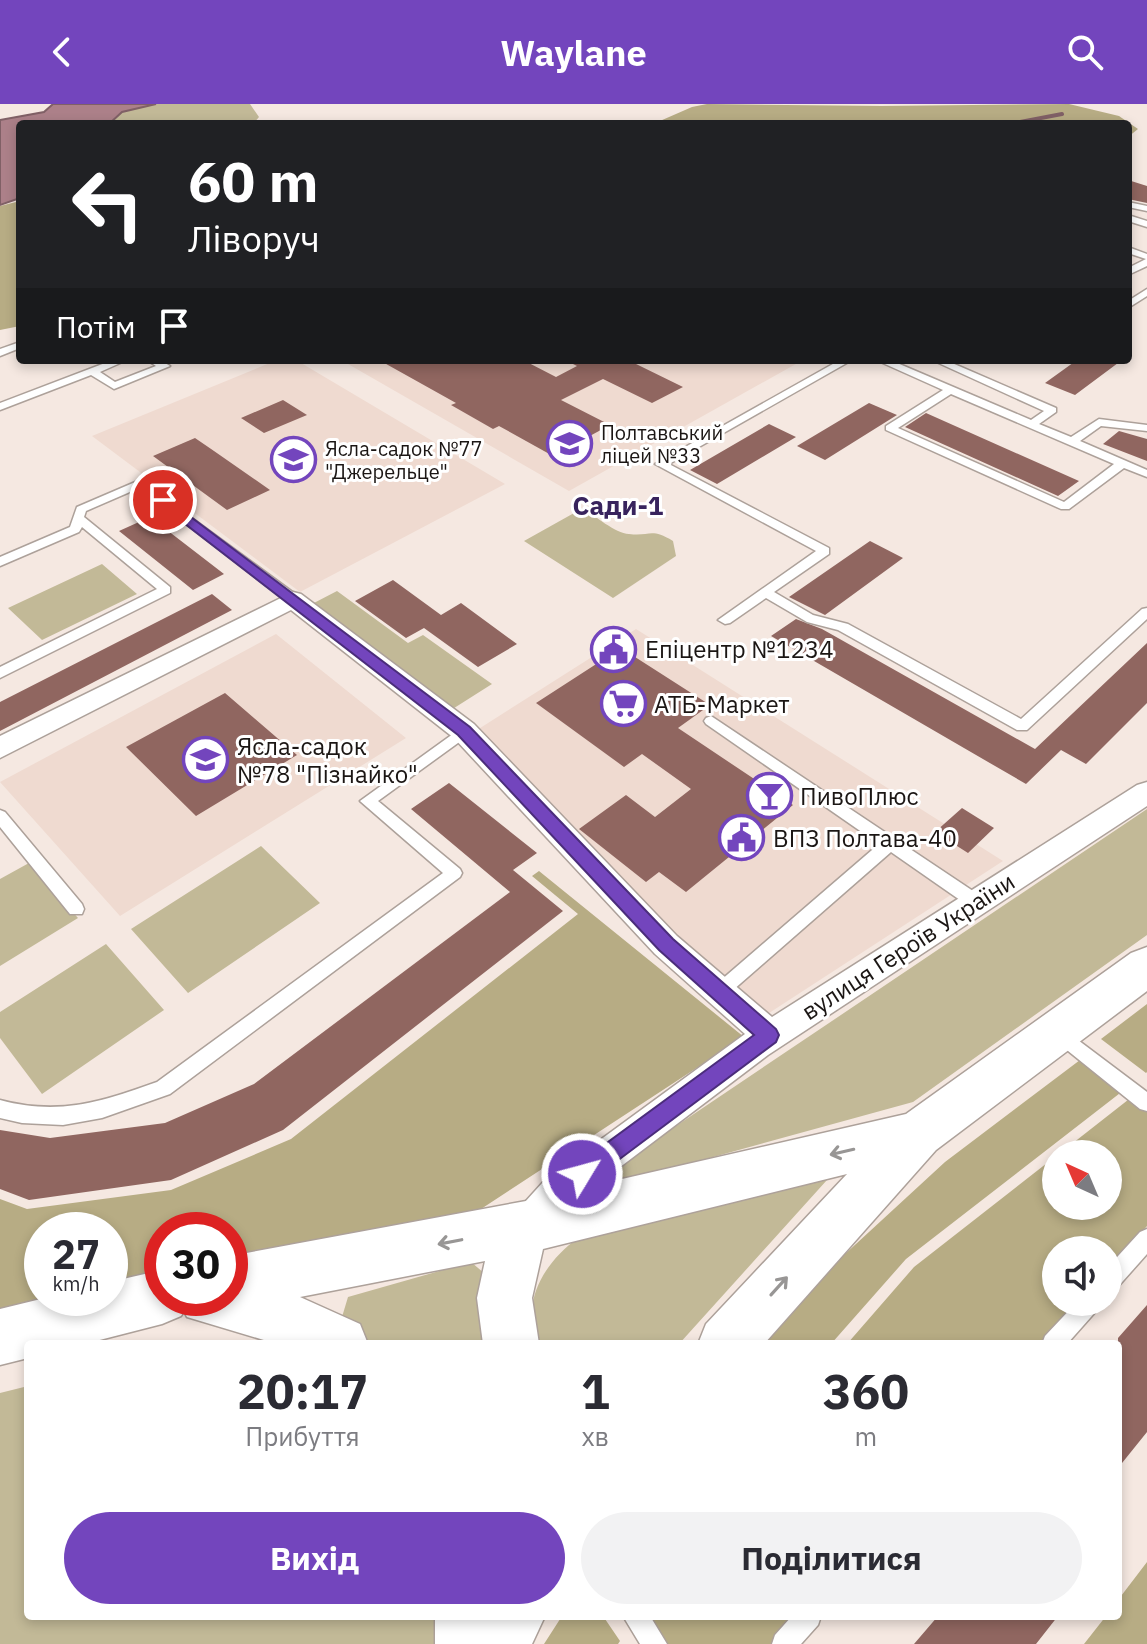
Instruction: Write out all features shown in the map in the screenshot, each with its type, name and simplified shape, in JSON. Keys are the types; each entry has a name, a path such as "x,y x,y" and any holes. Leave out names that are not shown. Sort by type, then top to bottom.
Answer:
{"main road":[{"path":"730,1340 918,1134 1147,966"},
{"path":"248,1280 526,1227 918,1134"},
{"path":"510,1340 505,1324 504,1290 509,1262 526,1227"},
{"path":"0,1337 144,1301"},
{"path":"248,1307 270,1312 333,1340"},
{"path":"467,1620 468,1644"},
{"path":"493,1644 510,1620"}],"street":[{"path":"0,748 293,599 464,731 666,945 769,1035"},
{"name":"вулиця Героїв України","path":"526,1227 557,1193 769,1035 1147,792"}],"lane":[{"path":"0,407 112,364"},
{"path":"93,372 114,386 165,366 161,364"},
{"path":"725,620 825,551 661,464 840,364"},
{"path":"891,364 1147,474"},
{"path":"946,364 1052,410 1031,425"},
{"path":"949,391 890,428 1065,507 1123,463"},
{"path":"1072,442 1099,422 1147,428"},
{"path":"0,562 75,529 81,509 140,483 293,599"},
{"path":"0,673 166,590 78,518"},
{"path":"765,592 809,617 843,627 1022,726 1147,612"},
{"path":"711,721 976,902"},
{"path":"0,1109 54,1120 109,1108 163,1088 454,873 368,801 464,731"},
{"path":"0,816 76,909"},
{"path":"719,992 889,844"},
{"path":"1057,1032 1147,1103"},
{"path":"1122,1267 1147,1239"},
{"path":"1057,1340 1078,1316"},
{"path":"638,1620 655,1644"},
{"path":"784,1644 805,1620"}],"shaded area":[{"path":"53,104 156,104 122,112 113,120 16,120 16,199 0,205 0,120 44,112"},
{"path":"156,104 250,104 259,117 256,120 113,120 122,112"},
{"path":"707,104 1069,104 1125,120 662,120"},
{"path":"16,202 16,327 0,330 0,206"},
{"name":"Ясла-садок №77 \"Джерельце\"","path":"267,364 303,364 505,484 300,592 92,436"},
{"name":"Полтавський ліцей №33","path":"348,364 796,364 569,491"},
{"path":"583,508 623,533 655,533 673,541 676,556 613,598 524,541"},
{"path":"102,564 137,594 42,640 8,608"},
{"path":"337,591 408,643 423,635 492,684 451,710 312,604"},
{"path":"636,629 1003,861 766,1015 675,937 477,730"},
{"name":"Ясла-садок №78 \"Пізнайко\"","path":"276,634 406,738 120,916 0,782"},
{"path":"1147,809 1147,935 913,1102 572,1196"},
{"path":"261,846 320,903 188,993 131,929"},
{"path":"29,863 78,918 0,966 0,879"},
{"path":"539,871 744,1037 481,1209 248,1262 248,1212 144,1212 144,1285 128,1289 128,1212 24,1212 24,1313 0,1318 0,1199 27,1209 171,1190 291,1139 578,914 532,876"},
{"path":"106,944 164,1010 42,1094 0,1038 0,1012"},
{"path":"1147,1004 1147,1072 1146,1073 1101,1039"},
{"path":"1084,1057 1124,1090 1060,1140 1042,1140 1042,1154 906,1259 835,1340 763,1340 806,1290 945,1162"},
{"path":"1133,1096 1147,1108 1147,1226 1122,1254 1122,1236 1042,1236 1042,1316 1066,1316 1045,1340 850,1340 914,1267 1042,1167 1042,1220 1122,1220 1122,1140 1077,1140"},
{"path":"827,1180 683,1340 538,1340 532,1314 538,1285 555,1259 578,1238"},
{"path":"471,1262 491,1279 491,1340 360,1340 339,1327 348,1297"},
{"path":"24,1387 24,1620 442,1620 437,1644 0,1644 0,1393"},
{"path":"1147,1562 1147,1644 1084,1644 1103,1620 1122,1620 1122,1595"},
{"path":"559,1620 606,1620 620,1641 618,1644 544,1644"},
{"path":"650,1620 794,1620 773,1644 662,1644 647,1624"}],"building":[{"path":"1132,181 1147,186 1147,203 1132,200"},
{"path":"386,364 531,364 556,377 577,366 573,364 636,364 683,387 652,403 603,379 561,400 610,425 553,456 499,426 493,429 451,405 456,403"},
{"path":"1071,364 1117,364 1075,395 1045,383"},
{"path":"283,400 307,415 264,433 241,418"},
{"path":"869,403 897,415 825,460 797,446"},
{"path":"926,413 1079,481 1058,496 905,427"},
{"path":"769,424 796,437 717,484 690,470"},
{"path":"1119,431 1147,439 1147,461 1103,444"},
{"path":"195,438 270,490 227,510 153,456"},
{"path":"150,517 224,574 193,590 119,531"},
{"path":"870,541 903,558 825,615 789,597"},
{"path":"393,580 441,615 461,603 517,644 478,667 424,628 406,638 355,601"},
{"path":"212,594 232,610 0,731 0,702"},
{"path":"796,619 822,629 1035,749 1147,643 1147,703 1086,764 1061,750 1026,784 771,636"},
{"path":"621,648 710,705 678,728 793,805 686,892 659,872 646,882 579,829 626,795 655,817 691,789 642,754 624,767 536,703"},
{"path":"225,693 297,755 196,816 126,747"},
{"path":"449,783 537,853 513,870 563,911 283,1130 171,1180 29,1200 0,1189 0,1130 50,1138 165,1123 254,1084 510,892 411,809"},
{"path":"962,808 994,828 968,853 935,832"},
{"path":"1147,1305 1147,1432 1122,1463 1122,1340 1118,1338"},
{"path":"935,1620 1055,1620 1036,1644 914,1644"}],"waterway":[{"path":"1030,120 1062,114"}],"place":[{"name":"Полтавський ліцей №33","path":"570,443"},
{"name":"Ясла-садок №77 \"Джерельце\"","path":"294,460"},
{"name":"Епіцентр №1234","path":"614,649"},
{"name":"АТБ-Маркет","path":"623,704"},
{"name":"Ясла-садок №78 \"Пізнайко\"","path":"206,760"},
{"name":"ПивоПлюс","path":"769,796"},
{"name":"ВПЗ Полтава-40","path":"742,838"}],"district":[{"name":"Сади-1","path":"618,505"}],"route":[{"path":"163,500 464,731 666,945 769,1035 582,1174"}]}
